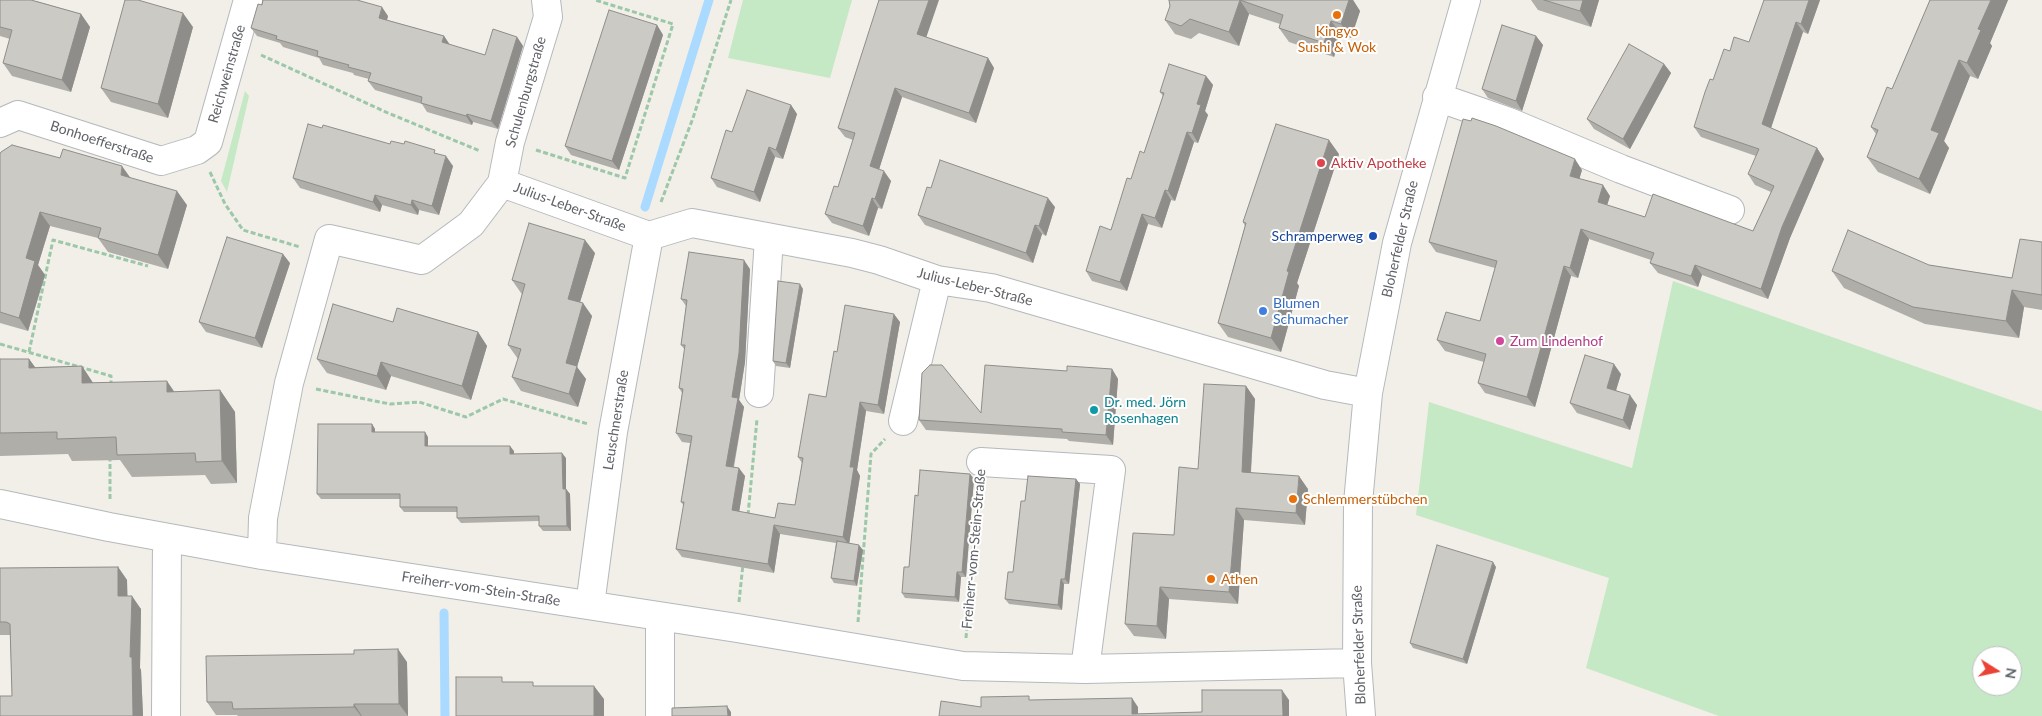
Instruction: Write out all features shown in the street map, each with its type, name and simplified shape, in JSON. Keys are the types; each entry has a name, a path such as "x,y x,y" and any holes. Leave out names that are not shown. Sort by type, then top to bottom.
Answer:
{"street":[{"name":"Reichweinstraße","path":"200,148 208,142 248,0"},
{"name":"Schulenburgstraße","path":"506,162 548,18 546,0"},
{"name":"Bloherfelder Straße","path":"1361,716 1357,663 1358,503 1368,394 1397,243 1466,0"},
{"path":"1438,97 1510,122 1621,169 1730,210"},
{"name":"Bonhoefferstraße","path":"0,123 18,115 161,161 200,148"},
{"name":"Julius-Leber-Straße","path":"262,556 263,518 289,383 329,239 422,260 471,224 506,162 649,236 692,223 879,260 936,280 990,288 1066,312 1325,385 1368,394"},
{"name":"Leuschnerstraße","path":"590,605 613,432 649,236"},
{"path":"759,393 769,238"},
{"path":"903,421 936,280"},
{"name":"Freiherr-vom-Stein-Straße","path":"981,462 1111,470 1085,669"},
{"name":"Freiherr-vom-Stein-Straße","path":"0,504 262,556 737,628 963,666 1085,669 1357,663"},
{"path":"166,716 167,538"},
{"path":"660,617 660,716"}],"path":[{"path":"236,43 388,113 506,162 625,178 673,24 594,0"},
{"path":"649,236 693,118 731,0"},
{"path":"200,148 225,204 242,230 324,255"},
{"path":"28,352 53,240 148,266"},
{"path":"0,344 111,376 111,395"},
{"path":"289,383 390,404 419,402 466,417 503,399 613,432"},
{"path":"747,520 759,393"},
{"path":"855,649 871,454 903,421"},
{"path":"109,527 110,451"},
{"name":"Freiherr-vom-Stein-Straße","path":"963,666 981,462"},
{"path":"737,628 743,559"}],"green space":[{"path":"743,0 852,0 830,78 728,58"},
{"path":"245,91 249,96 227,192 221,181"},
{"path":"1673,281 2042,411 2042,716 1719,716 1586,668 1609,578 1416,515 1429,402 1632,468"}],"building":[{"path":"0,0 31,0 81,14 62,80 3,63 12,30 0,27"},
{"path":"125,0 138,0 183,13 158,104 101,88"},
{"path":"263,0 357,0 382,7 379,18 444,36 442,42 485,55 493,29 517,37 491,121 421,103 422,97 368,81 371,73 317,56 318,51 276,39 277,36 251,28 258,4 262,5"},
{"path":"879,0 929,0 917,34 988,58 969,113 895,88 870,166 884,171 875,199 872,198 863,226 825,214 834,186 838,187 855,133 838,128"},
{"path":"1169,0 1240,0 1229,32 1190,19 1181,26 1165,20 1170,6"},
{"path":"1240,0 1349,0 1341,24 1331,21 1324,43 1279,28 1283,15"},
{"path":"1544,0 1583,0 1580,11"},
{"path":"1764,0 1809,0 1801,24 1796,22 1762,124 1817,148 1782,227 1761,289 1695,265 1691,276 1650,263 1654,253 1581,229 1570,268 1564,266 1527,397 1478,383 1486,354 1437,340 1446,312 1480,321 1497,261 1429,242 1463,119 1471,121 1472,118 1496,126 1575,159 1570,176 1603,185 1598,202 1645,217 1653,194 1753,231 1774,186 1748,174 1759,149 1694,127 1710,79 1713,80 1724,49 1730,51 1734,37 1749,42"},
{"path":"1930,0 1991,0 1978,29 1981,30 1967,63 1959,60 1931,130 1939,133 1919,179 1867,157 1878,130 1871,127 1887,87 1892,89"},
{"path":"609,10 657,25 612,161 565,146"},
{"path":"1502,25 1536,36 1516,101 1482,89"},
{"path":"1629,44 1664,64 1623,139 1587,119"},
{"path":"1169,64 1206,76 1197,104 1201,105 1192,133 1187,132 1168,191 1165,190 1155,218 1142,214 1120,282 1086,271 1100,226 1111,230 1127,178 1131,179 1140,151 1144,153 1164,93 1160,92"},
{"path":"747,90 791,105 776,150 769,147 754,192 711,178 726,130 732,132"},
{"path":"308,124 322,128 323,125 390,144 391,141 404,144 405,141 435,150 434,153 446,156 432,206 412,200 411,205 375,195 373,202 293,178"},
{"path":"1276,124 1329,140 1287,271 1289,272 1271,338 1218,323 1246,223 1243,222"},
{"path":"12,145 60,158 63,149 122,166 121,175 177,191 158,255 98,238 101,228 40,212 26,258 35,261 19,318 0,312 0,154"},
{"path":"940,160 1048,198 1039,226 1035,225 1026,253 918,215 927,187 931,188"},
{"path":"529,223 585,240 568,299 583,303 566,363 577,366 569,394 512,377 521,349 508,345 525,284 512,280"},
{"path":"1848,230 1929,265 2012,278 2020,239 2042,242 2042,295 2012,290 2006,321 1913,307 1832,271"},
{"path":"227,237 283,254 255,338 199,322"},
{"path":"689,252 744,260 739,353 732,397 738,398 726,466 739,468 732,510 775,518 778,503 795,505 803,458 798,457 809,394 826,397 834,351 837,352 845,305 894,314 878,405 860,402 850,467 854,467 843,537 774,525 768,564 676,549 684,502 681,502 692,436 676,433 683,389 679,388 685,345 681,345 687,300 681,299"},
{"path":"778,281 800,284 786,363 773,361"},
{"path":"333,304 393,322 397,308 478,332 462,386 381,362 377,376 317,359"},
{"path":"1585,355 1614,364 1607,388 1630,395 1623,420 1570,403"},
{"path":"0,359 29,359 29,368 82,366 82,383 167,381 167,392 220,390 222,461 196,462 195,453 117,455 116,437 57,439 57,432 0,433"},
{"path":"930,365 942,365 981,413 985,365 1067,371 1067,366 1112,369 1106,435 1062,432 1062,429 919,420 922,373"},
{"path":"1204,384 1246,386 1242,472 1299,476 1296,513 1236,508 1229,592 1160,587 1157,626 1125,624 1133,533 1174,535 1179,467 1198,469"},
{"path":"318,424 372,424 372,432 425,432 425,446 510,446 510,454 562,453 563,489 566,489 567,526 539,526 539,516 457,518 457,507 400,507 400,494 317,494"},
{"path":"920,470 970,474 962,572 957,572 955,597 902,593 904,567 909,567 915,495 918,496"},
{"path":"1028,476 1076,479 1065,579 1061,579 1058,605 1005,599 1008,572 1013,572 1021,501 1025,501"},
{"path":"837,541 859,545 854,581 831,578"},
{"path":"1437,545 1493,562 1463,659 1410,643"},
{"path":"118,567 118,596 132,596 130,657 132,657 133,716 0,716 0,696 12,696 10,624 0,622 0,568"},
{"path":"398,649 399,704 354,704 354,707 233,709 232,702 207,702 206,656 354,654 354,650"},
{"path":"456,677 502,677 502,682 533,682 533,686 594,686 594,716 456,716"},
{"path":"1202,690 1282,690 1283,716 939,716 941,701 981,707 981,697 1029,696 1029,700 1132,698 1132,714 1202,712"},
{"path":"727,706 728,716 672,716 672,708"}],"waterway":[{"path":"645,207 709,0"},
{"path":"444,613 445,716"}],"place":[{"name":"Kingyo Sushi & Wok","path":"1337,15"},
{"name":"Aktiv Apotheke","path":"1321,163"},
{"name":"Schramperweg","path":"1373,236"},
{"name":"Blumen Schumacher","path":"1263,311"},
{"name":"Zum Lindenhof","path":"1500,341"},
{"name":"Dr. med. Jörn Rosenhagen","path":"1094,410"},
{"name":"Schlemmerstübchen","path":"1293,499"},
{"name":"Athen","path":"1211,579"}]}
